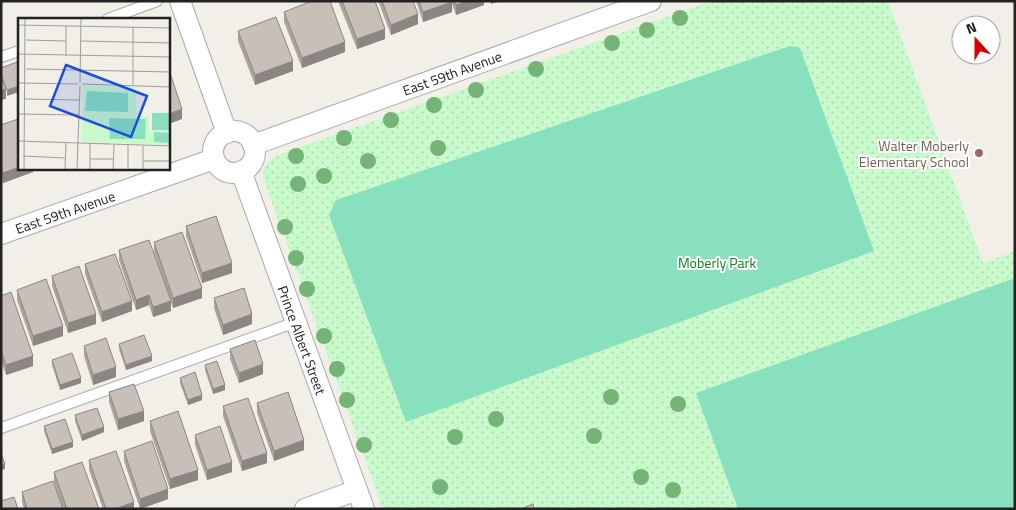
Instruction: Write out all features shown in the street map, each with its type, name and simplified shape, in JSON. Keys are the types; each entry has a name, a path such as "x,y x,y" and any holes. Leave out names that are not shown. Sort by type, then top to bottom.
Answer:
{"street":[{"path":"180,1 227,132"},
{"name":"East 59th Avenue","path":"253,145 651,1"},
{"path":"227,132 240,132 246,135 253,145 255,151 254,158 247,168 241,171 235,173 228,172 217,165 214,159 214,146 217,140 227,132"},
{"name":"East 59th Avenue","path":"1,234 214,159"},
{"name":"Prince Albert Street","path":"241,171 364,509"},
{"path":"305,509 357,490"}],"lane":[{"path":"111,18 157,1"},
{"path":"1,58 18,51"},
{"path":"1,428 296,322"}],"green space":[{"name":"Moberly Park","path":"711,1 888,1 983,263 1015,251 1015,509 383,509 263,178 265,166 275,156"},
{"path":"790,46 800,48 874,251 406,422 329,215 336,200"},
{"path":"1015,278 1015,509 738,509 696,393"}],"building":[{"path":"312,1 330,1 345,42 302,58 284,12"},
{"path":"342,1 375,1 385,29 357,39"},
{"path":"382,1 413,1 418,14 391,25"},
{"path":"419,1 452,1 452,2 423,12"},
{"path":"455,1 467,1 456,5"},
{"path":"276,17 293,61 255,75 238,31"},
{"path":"17,62 18,86 7,90 1,74 1,68"},
{"path":"170,73 182,109 170,114"},
{"path":"1,77 6,89 1,90"},
{"path":"18,119 18,167 3,173 1,168 1,125"},
{"path":"216,216 232,263 202,273 186,226"},
{"path":"182,232 202,288 173,298 154,242"},
{"path":"149,240 171,301 153,307 149,295 136,300 119,250"},
{"path":"115,254 132,301 102,312 85,264"},
{"path":"79,266 96,314 68,323 52,276"},
{"path":"46,279 63,326 33,336 17,290"},
{"path":"244,288 252,314 223,325 214,298"},
{"path":"11,292 33,356 6,365 1,351 1,296"},
{"path":"144,335 152,356 126,365 119,344"},
{"path":"106,338 116,367 93,375 84,346"},
{"path":"255,340 263,364 239,373 230,349"},
{"path":"72,353 81,378 60,385 52,360"},
{"path":"217,361 225,385 213,389 205,365"},
{"path":"195,372 202,395 188,400 180,378"},
{"path":"134,384 144,411 118,419 109,392"},
{"path":"288,392 304,440 274,451 257,403"},
{"path":"248,398 267,453 242,461 223,406"},
{"path":"97,408 104,427 82,435 75,415"},
{"path":"178,411 198,470 170,479 150,421"},
{"path":"65,419 73,442 52,449 44,426"},
{"path":"220,426 232,462 207,470 195,435"},
{"path":"152,441 168,489 140,499 124,451"},
{"path":"116,451 134,502 115,509 106,509 89,460"},
{"path":"1,453 5,464 1,465"},
{"path":"82,462 99,509 67,509 54,472"},
{"path":"53,481 63,509 27,509 22,492"},
{"path":"14,497 18,509 1,509 1,501"},
{"path":"533,504 534,509 521,509"}],"place":[{"name":"Walter Moberly Elementary School","path":"979,153"}]}
